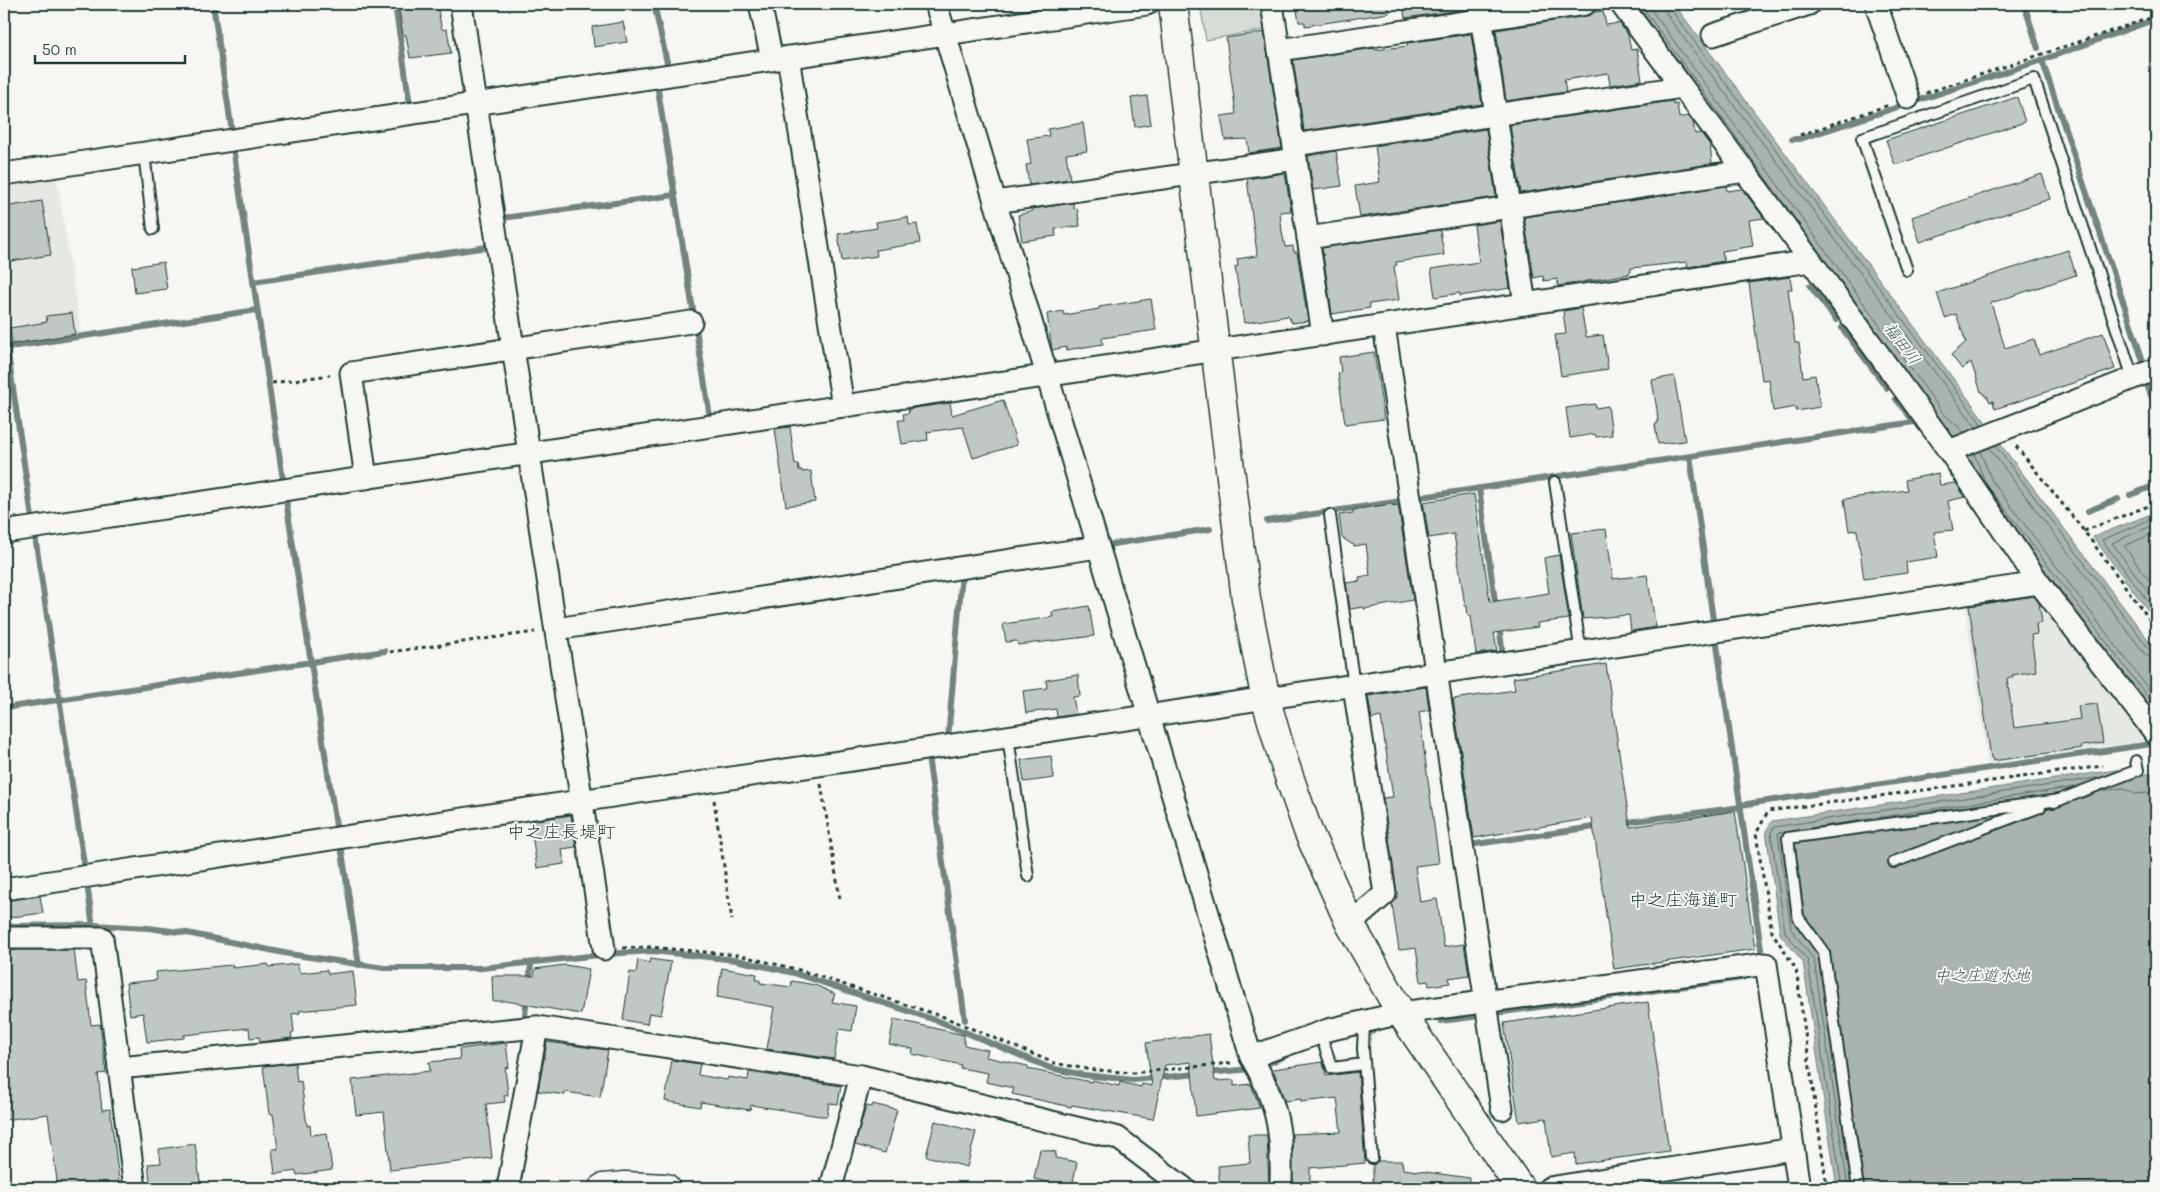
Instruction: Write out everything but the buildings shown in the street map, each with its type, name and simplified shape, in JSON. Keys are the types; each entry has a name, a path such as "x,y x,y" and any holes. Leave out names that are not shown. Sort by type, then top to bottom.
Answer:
{"street":[{"path":"461,4 604,949"},
{"path":"760,4 780,58 843,406"},
{"path":"936,4 1251,1057 1260,1074 1278,1127 1281,1188"},
{"path":"4,174 1147,4"},
{"path":"1174,4 1246,599 1266,700 1283,759 1308,831 1350,924 1402,1013 1520,1188"},
{"path":"1272,4 1323,335"},
{"path":"1279,50 1480,12 1585,4"},
{"path":"1621,4 1949,452 2039,583 2156,734"},
{"path":"1713,36 1809,4"},
{"path":"1876,4 1908,98"},
{"path":"1480,12 1525,304"},
{"path":"995,202 1194,173 1295,152 1496,115 1682,86"},
{"path":"1308,238 1745,172"},
{"path":"4,532 1811,261"},
{"path":"366,478 351,373 690,322"},
{"path":"1384,326 1484,1001 1502,1109"},
{"path":"1949,452 2156,369"},
{"path":"556,629 1098,548"},
{"path":"4,889 582,800 1266,700 2039,583"},
{"path":"1350,924 1385,894 1354,686"},
{"path":"4,938 102,938 135,1188"},
{"path":"1251,1057 1320,1033 1402,1013 1766,964 1799,1188"},
{"path":"119,1068 537,1027 861,1076 1118,1138 1184,1188"},
{"path":"508,1188 537,1027"},
{"path":"831,1188 861,1076"},
{"path":"1549,1188 1793,1149"},
{"path":"603,1188 625,1186 666,1188"}],"lane":[{"path":"1907,270 1862,138 2034,80 2133,378"},
{"path":"144,153 154,229"},
{"path":"1555,482 1581,652"},
{"path":"1330,515 1354,686"},
{"path":"1008,737 1028,876"},
{"path":"1894,862 2138,770 2136,761"},
{"path":"1858,1188 1824,953 1798,917 1788,838 2059,800"},
{"path":"1364,1022 1364,1064 1372,1158"},
{"path":"1320,1033 1332,1068 1364,1064"}],"path":[{"path":"1800,135 2156,16"},
{"path":"272,383 351,373"},
{"path":"1999,432 2084,531 2156,628"},
{"path":"2084,531 2156,503"},
{"path":"390,652 556,629"},
{"path":"1827,1188 1796,969 1772,932 1756,834 1768,812 2136,761"},
{"path":"818,765 840,899"},
{"path":"711,781 732,920"},
{"path":"604,949 650,947 738,954 796,969 926,1011 1054,1063 1086,1069 1133,1073 1230,1064 1251,1057"}],"shaded area":[{"path":"1200,4 1263,4 1268,29 1206,40"},
{"path":"56,172 81,334 10,345 4,301 4,180"},
{"path":"2037,589 2151,740 1988,764 1964,600"}],"water":[{"name":"福田川","path":"1634,4 1674,4 1998,441 2156,650 2156,721 2150,709 1982,486 1970,456 1935,420"},
{"path":"2156,512 2156,621 2093,537"},
{"name":"中之庄遊水地","path":"2129,768 2138,775 2156,773 2156,1188 1837,1188 1803,962 1780,934 1766,831 1772,821"}],"waterway":[{"path":"213,4 232,132"},
{"path":"395,4 410,105 404,106"},
{"path":"654,4 668,67"},
{"path":"2024,4 2038,48"},
{"path":"1792,139 1800,139 2042,60 2156,19"},
{"path":"2042,60 2144,364"},
{"path":"657,84 710,417"},
{"path":"233,147 283,480"},
{"path":"502,218 675,195"},
{"path":"253,282 487,247 487,241"},
{"path":"1810,286 1836,320"},
{"path":"4,348 257,310"},
{"path":"4,327 32,518"},
{"path":"1842,328 1887,388"},
{"path":"2147,385 2156,408"},
{"path":"1415,498 1914,422 1896,399"},
{"path":"1690,456 1714,627"},
{"path":"2130,495 2156,485"},
{"path":"1479,488 1496,608"},
{"path":"2088,511 2118,499"},
{"path":"286,500 337,832"},
{"path":"1267,521 1401,501"},
{"path":"4,521 16,519"},
{"path":"1107,545 1210,529"},
{"path":"35,536 85,871"},
{"path":"948,739 962,573"},
{"path":"1499,625 1503,656"},
{"path":"1716,638 1762,956"},
{"path":"4,708 385,651"},
{"path":"1740,805 2151,744"},
{"path":"928,756 965,1020"},
{"path":"1621,823 1741,807"},
{"path":"1476,844 1601,826"},
{"path":"341,845 359,965"},
{"path":"87,883 92,920"},
{"path":"4,926 93,925 148,928 187,933 289,954 384,968 482,968 652,951 736,960 794,973 941,1022 1050,1068 1084,1075 1133,1080 1251,1069"},
{"path":"529,984 531,964"},
{"path":"1496,1013 1742,978"},
{"path":"525,1015 527,996"},
{"path":"1441,1021 1480,1016"},
{"path":"1369,1032 1373,1031"},
{"path":"1265,1065 1287,1055"}],"district":[{"name":"中之庄長堤町","path":"561,831"},
{"name":"中之庄海道町","path":"1683,899"}]}
